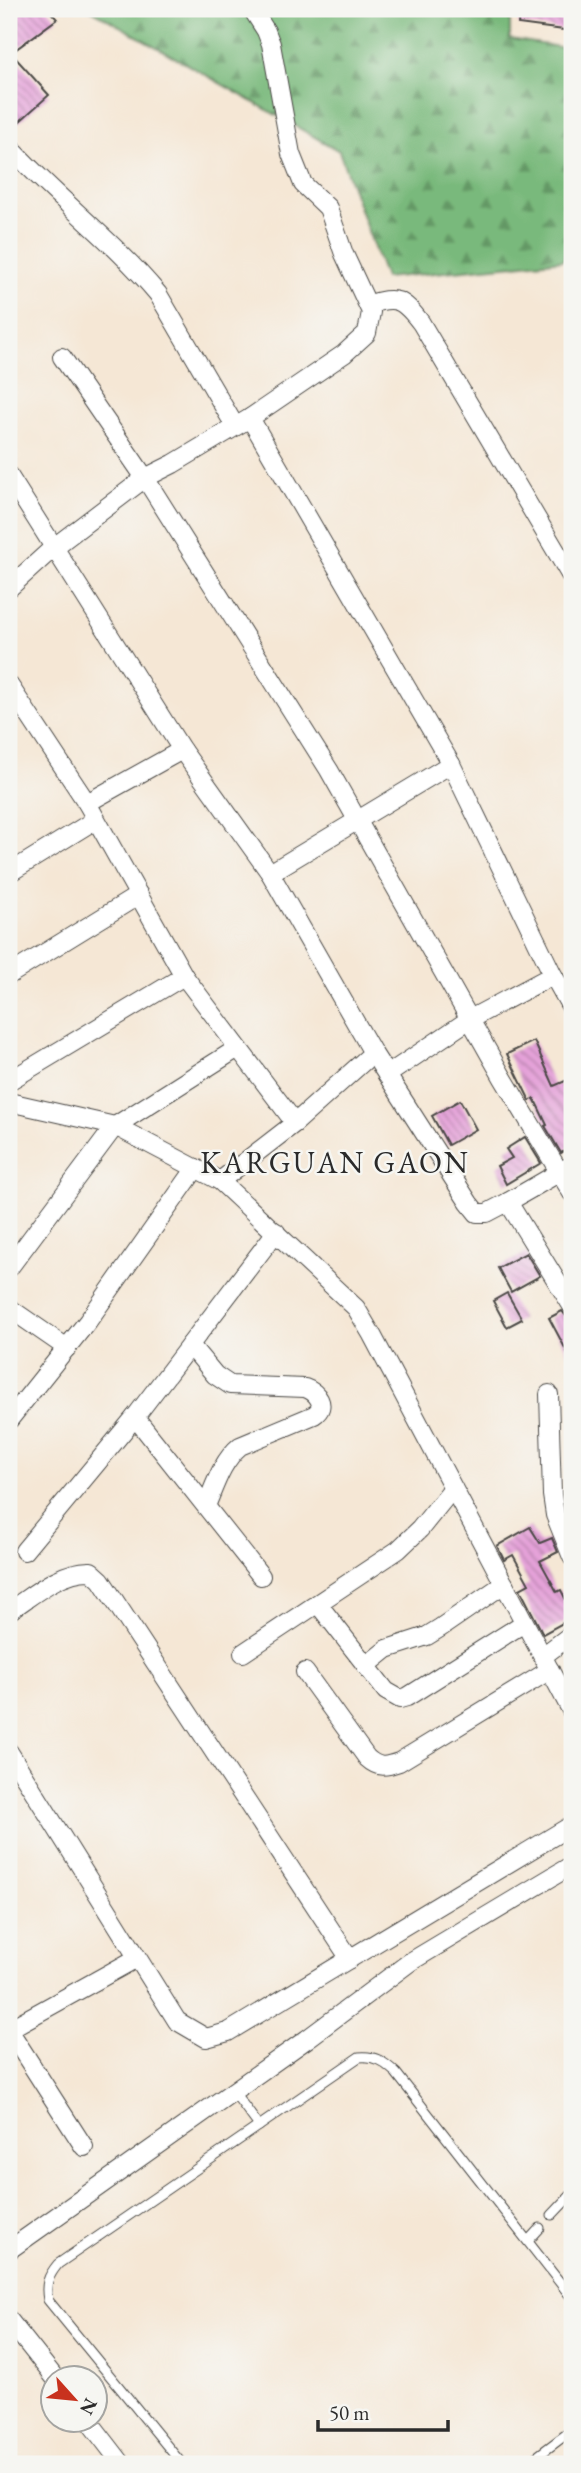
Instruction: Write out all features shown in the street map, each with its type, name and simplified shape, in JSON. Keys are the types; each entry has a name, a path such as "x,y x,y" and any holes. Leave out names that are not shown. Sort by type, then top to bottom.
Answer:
{"street":[{"path":"9,588 53,548 145,478 242,422 344,354 363,338 370,322 371,312 344,254 328,208 309,191 299,175 292,154 271,44 267,30 252,9"},
{"path":"9,146 40,180 125,258 158,294 242,422 451,764 572,1009"},
{"path":"368,305 388,298 398,300 409,307 421,323 572,578"},
{"path":"62,357 145,478 359,820 470,1019 566,1169 572,1193"},
{"path":"9,476 182,750 270,873 373,1053 468,1203 477,1213 487,1213 566,1169"},
{"path":"9,685 87,803 184,976 295,1123"},
{"path":"87,803 182,750"},
{"path":"270,873 451,764"},
{"path":"9,873 95,820"},
{"path":"9,975 139,895"},
{"path":"387,1075 470,1019 554,975"},
{"path":"9,1081 184,976"},
{"path":"9,1268 115,1126 237,1048"},
{"path":"220,1181 295,1123 373,1053"},
{"path":"9,1102 115,1126 220,1181 356,1308 524,1623 570,1702"},
{"path":"9,1420 88,1321 196,1168"},
{"path":"508,1202 572,1306"},
{"path":"24,1551 135,1418 276,1232"},
{"path":"9,1308 66,1348"},
{"path":"190,1345 215,1375 230,1385 305,1388 313,1391 321,1406 314,1415 233,1452 223,1467 206,1506"},
{"path":"549,1394 552,1495 555,1515 572,1558"},
{"path":"135,1418 261,1576"},
{"path":"243,1653 398,1550 420,1529 453,1488"},
{"path":"9,1611 66,1575 80,1570 91,1571 101,1580 349,1959"},
{"path":"366,1666 387,1649 434,1632 504,1584"},
{"path":"318,1604 386,1691 400,1699 524,1623"},
{"path":"305,1672 367,1758 376,1766 387,1766 399,1762 546,1663 572,1634"},
{"path":"9,1752 177,2021 206,2038 228,2032 572,1825"},
{"path":"9,2250 307,2039 410,1962 572,1865"},
{"path":"84,2147 9,2029 137,1958"},
{"path":"9,2320 44,2364"},
{"path":"99,2434 122,2464"}],"lane":[{"path":"182,2464 48,2300 48,2276 58,2264 359,2057 369,2056 384,2061 396,2073 572,2298"},
{"path":"233,2091 259,2126"},
{"path":"552,2216 572,2194"},
{"path":"528,2241 540,2228"},
{"path":"527,2464 572,2430"}],"green space":[{"path":"90,9 510,9 510,39 572,49 572,235 563,260 385,278 339,151"}],"building":[{"path":"9,9 48,9 57,19 11,53 49,95 9,131"},
{"path":"520,9 572,9 572,31 518,24"},
{"path":"534,1041 554,1086 572,1078 572,1146 561,1153 545,1126 547,1125 534,1098 530,1101 507,1054"},
{"path":"460,1100 476,1129 448,1145 432,1116"},
{"path":"525,1137 541,1163 506,1184 497,1166 512,1158 506,1149"},
{"path":"526,1253 540,1276 511,1292 498,1268"},
{"path":"507,1293 522,1319 507,1327 493,1301"},
{"path":"562,1311 566,1316 572,1317 572,1361 549,1318"},
{"path":"530,1527 540,1543 552,1538 558,1552 540,1561 557,1592 561,1590 572,1612 572,1618 543,1634 520,1589 529,1584 513,1555 504,1560 497,1546"}],"district":[{"name":"KARGUAN GAON","path":"335,1162"}]}
